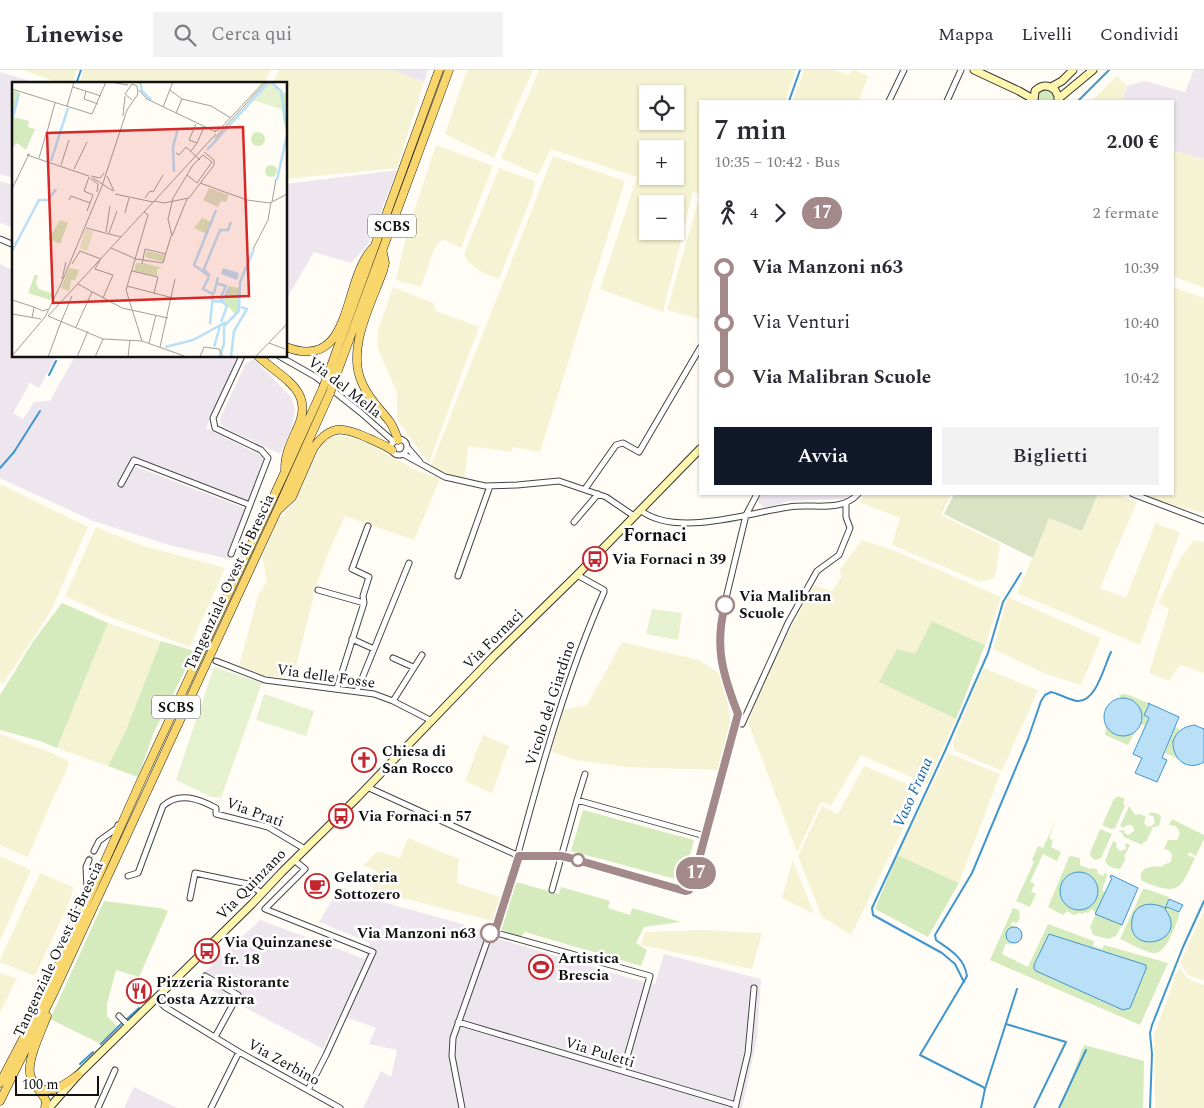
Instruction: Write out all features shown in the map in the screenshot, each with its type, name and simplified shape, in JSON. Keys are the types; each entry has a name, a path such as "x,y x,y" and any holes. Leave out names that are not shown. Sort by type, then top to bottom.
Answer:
{"main road":[{"name":"Tangenziale Ovest di Brescia","path":"4,1092 53,994 277,512 326,390 439,70"},
{"name":"Tangenziale Ovest di Brescia","path":"330,379 383,252 449,70"},
{"path":"288,347 297,351 312,352 319,350 334,340 364,260 376,244"},
{"path":"277,512 292,496 314,447 330,432 341,429 353,431 395,444 391,424 363,386 358,374 357,361 360,336 385,263 383,252"},
{"path":"260,358 294,386 299,392 303,403 302,420 286,452 284,474"},
{"name":"Tangenziale Ovest di Brescia","path":"0,1101 30,1027 140,783 284,474 326,390"},
{"path":"45,1108 46,1101 31,1077 29,1069 53,994"},
{"path":"0,1083 30,1027"},
{"path":"39,1089 50,1091 60,1088 78,1075"}],"street":[{"path":"889,100 904,70"},
{"path":"947,100 961,70"},
{"path":"974,70 1034,100 1035,91"},
{"path":"1051,87 1062,81 1073,70"},
{"path":"1019,91 1035,91 1043,86 1051,87 1056,91 1058,100 1092,70"},
{"path":"0,239 12,244"},
{"path":"585,489 616,445 623,443 639,452 699,350"},
{"path":"231,554 268,458 261,450 214,428 213,418 242,358"},
{"name":"Via del Mella","path":"283,358 304,368 360,412 395,444 396,454 403,454 445,478 490,486 559,480 611,500 634,516"},
{"name":"Via del Mella","path":"395,444 403,441 424,466"},
{"path":"403,454 407,447"},
{"name":"Via Fornaci","path":"305,849 699,450"},
{"path":"121,484 134,460 250,505"},
{"path":"458,576 490,486"},
{"path":"574,522 598,494"},
{"path":"756,495 746,515 720,622 719,643 721,662 728,688 742,724 788,623 817,571 839,555 850,528 846,517 846,503"},
{"path":"640,510 656,520 703,522 790,506 835,506 846,503 857,495"},
{"path":"1136,495 1204,521"},
{"path":"337,688 364,603 363,596 369,577 352,570 368,526"},
{"path":"357,691 409,563"},
{"name":"Vicolo del Giardino","path":"519,856 519,850 545,756 568,679 604,592 604,590 577,575"},
{"path":"318,590 364,603"},
{"path":"352,639 374,649"},
{"path":"393,701 422,655"},
{"path":"393,658 413,667"},
{"name":"Via delle Fosse","path":"216,661 265,680 374,694 393,701 432,721"},
{"path":"367,787 519,856 561,856 685,891 689,890 692,885 738,714"},
{"path":"552,890 585,774"},
{"path":"94,851 99,840 117,828 131,795 140,783"},
{"name":"Via Prati","path":"128,876 138,873 163,806 176,798 201,800 216,808 216,814 268,828 305,849"},
{"path":"577,800 705,836"},
{"name":"Via Quinzano","path":"49,1108 78,1075 252,904 305,849"},
{"path":"462,1108 452,1056 453,1038 490,933 496,928 519,856"},
{"path":"58,966 61,950 87,889 86,867 89,860"},
{"path":"294,860 304,870 265,909 374,952 308,1090"},
{"path":"190,898 196,873 248,884 262,893"},
{"path":"493,932 650,976 623,1072"},
{"path":"205,976 238,996 215,1037"},
{"path":"735,1106 748,1053 754,988"},
{"name":"Via Zerbino","path":"156,999 165,1007 239,1052 340,1108"},
{"path":"119,1016 128,1026"},
{"name":"Via Puletti","path":"458,1022 735,1106"},
{"path":"210,1108 239,1052"},
{"path":"98,1108 116,1070"}],"shaded area":[{"path":"23,70 77,70 73,82 56,82"},
{"path":"84,70 271,70 265,82 80,82"},
{"path":"279,70 391,70 424,82 397,168 288,179 288,82 273,82"},
{"path":"391,70 428,70 424,82"},
{"path":"467,70 533,70 494,158 445,134"},
{"path":"539,70 796,70 785,100 699,100 699,194 693,192 684,228 684,195 639,195 639,240 681,240 663,312 600,289 637,177 551,149 538,175 501,158"},
{"path":"804,70 835,70 848,75 855,70 868,76 859,100 793,100"},
{"path":"1194,70 1204,70 1204,159 1174,151 1174,100 1122,100 1127,86 1145,81 1185,92"},
{"path":"0,72 34,82 12,82 12,177 0,174"},
{"path":"1117,76 1127,86 1122,100 1092,100"},
{"path":"436,145 493,166 461,248 442,239 434,250 421,287 396,280 407,232"},
{"path":"1174,152 1204,159 1204,288 1174,276"},
{"path":"553,156 625,181 540,452 513,447 511,452 468,446 465,478 443,474 431,465"},
{"path":"499,168 535,181 533,193 499,279 483,273 468,262 464,254"},
{"path":"397,170 368,244 351,263 314,252 288,297 288,184"},
{"path":"0,181 12,184 12,227 0,223"},
{"path":"698,202 699,319 667,310"},
{"path":"0,264 12,270 12,358 56,358 39,388 30,383 13,413 23,419 34,402 50,401 74,358 237,358 206,428 264,457 249,501 134,456 119,484 123,486 134,466 247,509 228,559 169,545 93,521 0,478"},
{"path":"393,287 433,303 436,311 479,327 429,463 397,420 397,393 378,349 378,330"},
{"path":"1174,287 1204,298 1204,513 1158,501 1144,495 1174,495"},
{"path":"254,359 291,397 295,409 292,427 280,454 220,424 221,416 246,363"},
{"path":"341,436 365,442 416,470 440,479 414,540 345,516 316,587 293,678 263,676 239,666 258,596 267,581 262,556 278,521 295,501 322,443 331,437"},
{"path":"0,484 88,527 51,611 3,684 0,682"},
{"path":"759,495 851,495 844,499 789,501 765,508 756,500"},
{"path":"863,495 951,495 941,515 1000,544 995,578 980,582 892,545 900,518 859,502"},
{"path":"1098,495 1118,495 1137,502 1100,588 1126,598 1156,522 1159,525 1180,532 1140,645 1017,593 1049,518 1082,531"},
{"path":"96,527 141,545 225,568 190,647 112,618 65,596"},
{"path":"862,540 893,550 1001,597 985,645 932,621 915,654 880,682 956,719 927,784 861,755 831,806 821,802 797,852 748,722 778,649 814,585 832,591 841,577 840,569"},
{"path":"1194,540 1204,542 1204,673 1180,665 1169,681 1149,673 1169,609 1158,603 1181,557"},
{"path":"1008,597 1101,638 1081,685 1046,674 993,649"},
{"path":"108,623 161,641 126,730 108,766 57,748"},
{"path":"622,642 699,660 719,673 728,704 731,724 718,770 625,767 576,760 551,752 562,710 587,705"},
{"path":"983,668 1038,690 1002,771 953,750 953,742"},
{"path":"0,734 47,751 67,760 69,765 28,857 0,845"},
{"path":"483,735 509,746 492,793 465,781"},
{"path":"948,753 1000,774 959,883 897,855"},
{"path":"864,766 922,790 851,935 822,917 798,856 822,806 838,814"},
{"path":"408,838 459,859 457,883 501,897 493,921 390,895 371,894 378,872 363,865 378,851 400,858"},
{"path":"0,856 31,870 0,941"},
{"path":"793,860 814,914 782,898"},
{"path":"40,873 73,887 71,899 35,976 0,962 0,959"},
{"path":"340,887 383,902 480,929 496,938 655,984 664,954 761,979 757,1039 742,1108 363,1108 381,1071 391,1077 397,1050 369,1044 376,1028 340,1015 323,1049 195,981 260,920 365,959 370,943 319,922"},
{"path":"1204,911 1204,980 1189,976 1180,963"},
{"path":"702,930 762,933 752,969 641,945 645,932"},
{"path":"1179,967 1188,979 1204,985 1204,1108 1155,1108 1154,1035"},
{"path":"0,973 17,978 0,1013"},
{"path":"134,1087 177,1108 124,1108"}],"green space":[{"path":"1043,89 1051,91 1054,94 1054,100 1037,100 1038,94"},
{"path":"954,495 1098,495 1082,531 1049,518 1033,558 944,514"},
{"path":"62,603 108,623 57,748 40,741 0,730 0,695 34,640"},
{"path":"652,609 682,613 678,640 646,634"},
{"path":"932,621 985,645 956,719 879,682 897,649 915,654"},
{"path":"161,641 195,651 154,732 138,777 108,766 126,730"},
{"path":"214,667 262,683 221,798 211,797 176,780"},
{"path":"264,694 314,711 306,736 256,720"},
{"path":"1124,694 1148,703 1149,717 1145,726 1141,724 1142,718 1128,698 1120,698 1119,695"},
{"path":"1106,724 1107,727 1135,732 1128,745 1105,735"},
{"path":"1175,727 1180,730 1173,744 1175,755 1178,759 1165,753"},
{"path":"1118,796 1125,799 1123,803 1125,806 1115,828 1111,829 1102,825 1114,799"},
{"path":"1129,806 1135,815 1140,814 1146,817 1144,823 1148,827 1152,826 1155,822 1153,816 1148,815 1151,812 1159,814 1161,818 1159,826 1153,827 1146,842 1144,841 1142,845 1124,837 1118,831 1124,830 1128,835 1134,831 1131,825 1127,825 1124,828 1120,826"},
{"path":"583,810 694,840 683,881 571,851"},
{"path":"1057,818 1049,838 1053,840 1051,847 1061,852 1057,861 1043,854 1030,882 1035,884 1031,891 1036,894 1030,907 1016,901 1034,862 1032,860 1038,846 1043,848"},
{"path":"1172,819 1204,835 1204,839 1196,856 1189,852 1188,855 1195,858 1182,883 1172,889 1165,889 1144,882 1141,880 1141,875 1144,869 1162,867 1171,862 1172,854 1164,849 1168,840 1177,840 1180,833 1176,826 1169,825"},
{"path":"1100,829 1112,834 1101,858 1095,860 1091,857 1090,853"},
{"path":"1113,841 1117,843 1116,847 1120,851 1126,849 1125,843 1130,845 1120,869 1111,867 1105,861"},
{"path":"897,855 959,883 928,937 875,909"},
{"path":"1071,856 1080,858 1080,865 1098,870 1097,873 1103,876 1104,873 1107,874 1102,890 1105,892 1096,913 1092,909 1088,913 1084,912 1083,914 1074,915 1067,911 1063,915 1048,907"},
{"path":"516,882 559,894 561,887 610,901 608,908 630,915 632,908 681,922 644,927 636,943 647,950 641,966 525,932 521,937 501,930"},
{"path":"1143,889 1169,897 1165,907 1180,913 1167,944 1163,949 1153,953 1120,939"},
{"path":"104,901 160,908 168,911 139,977 116,970 107,1004 107,1016 117,1026 101,1044 50,1019"},
{"path":"1013,908 1019,910 1020,918 1017,923 1012,922 1011,925 1016,927 1009,941 1011,945 1006,943 1002,954 1028,967 1048,924 1094,941 1093,946 1102,949 1104,945 1168,963 1140,1025 990,960"},
{"path":"1096,914 1122,925 1116,936 1108,939 1093,935 1090,927"},
{"path":"1084,1045 1144,1061 1143,1108 1060,1108"}],"water":[{"path":"1123,698 1136,704 1142,717 1136,730 1123,736 1110,730 1104,717 1110,704"},
{"path":"1148,703 1179,717 1162,758 1167,760 1157,782 1135,773 1142,758 1133,754 1149,718 1144,715 1149,705"},
{"path":"1194,725 1204,729 1204,762 1198,765 1182,762 1173,747 1176,735 1181,730"},
{"path":"1079,872 1092,878 1098,891 1092,904 1079,910 1066,904 1060,891 1066,878"},
{"path":"1111,875 1138,888 1122,925 1095,914 1112,878 1110,877"},
{"path":"1169,899 1183,905 1179,912 1167,907 1165,909 1171,921 1170,930 1164,937 1156,941 1147,942 1138,939 1133,932 1132,920 1136,910 1149,904 1165,908"},
{"path":"1011,927 1017,927 1022,932 1020,941 1011,943 1006,938 1006,932"},
{"path":"1049,934 1146,965 1130,1008 1123,1010 1036,971 1034,965"}],"waterway":[{"path":"77,82 81,70"},
{"path":"789,100 800,70"},
{"path":"1079,100 1109,70"},
{"path":"49,375 56,361"},
{"path":"0,468 14,452 40,411"},
{"name":"Vaso Frana","path":"964,982 955,964 942,953 873,915 872,908 988,653 1003,602 1021,573"},
{"name":"Vaso Frana","path":"981,1108 985,1089 983,1087 920,1055 967,976 960,959 936,940 935,935 972,873 1028,739 1041,701 1045,695 1051,692 1077,701 1084,700 1094,690 1111,652"},
{"path":"1150,1108 1152,1054 1150,1033 1152,1025 1183,947 1204,901"},
{"name":"Vaso Frana","path":"985,1089 1017,989"},
{"path":"127,1019 139,1008"},
{"path":"101,1044 121,1024"},
{"path":"1006,1024 1066,1042 1034,1108"},
{"path":"1059,1108 1086,1050"},
{"path":"80,1064 93,1052"}],"tunnel":[{"path":"89,860 94,851"}],"bus line":[{"name":"17","path":"490,933 496,928 519,856 561,856 685,891 689,890 692,885 738,714 721,662 719,643 720,622 725,605"}],"place":[{"name":"Via Fornaci n 39","path":"595,559"},
{"name":"Via Malibran Scuole","path":"725,605"},
{"name":"Chiesa di San Rocco","path":"364,760"},
{"name":"Via Fornaci n 57","path":"341,816"},
{"name":"Gelateria Sottozero","path":"317,886"},
{"name":"Via Manzoni n63","path":"490,933"},
{"name":"Via Quinzanese fr. 18","path":"207,951"},
{"name":"Artistica Brescia","path":"541,967"},
{"name":"Pizzeria Ristorante Costa Azzurra","path":"139,991"}],"district":[{"name":"Fornaci","path":"655,535"}]}
